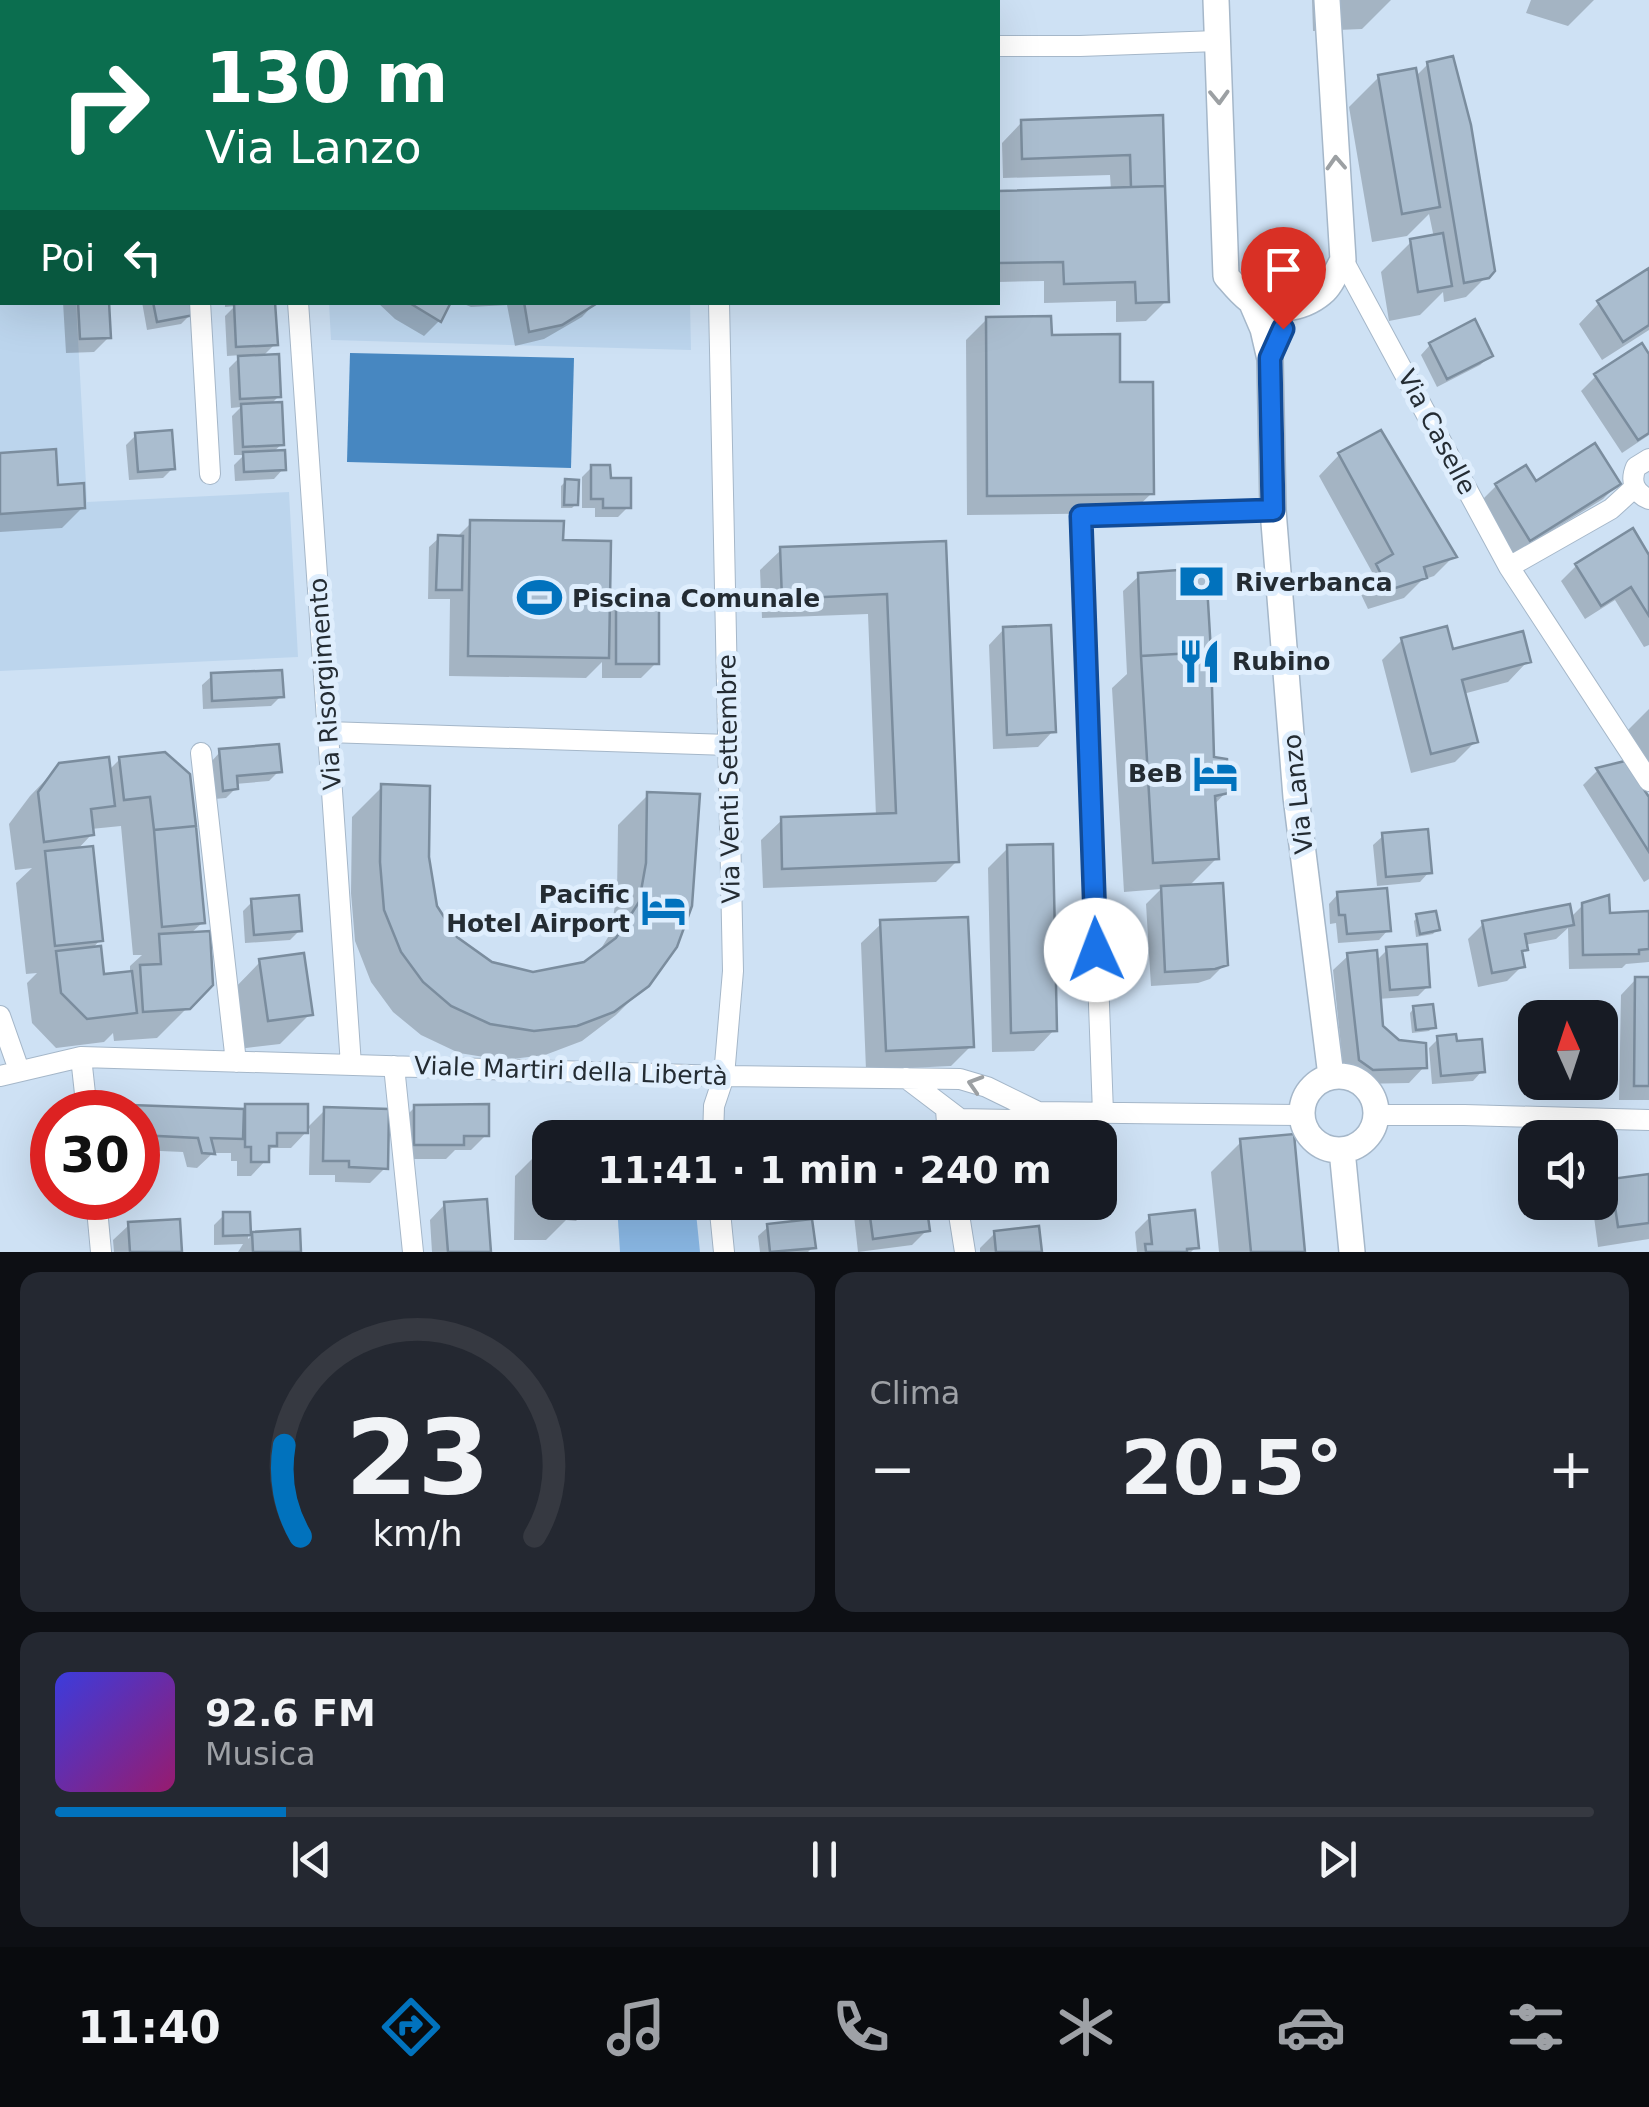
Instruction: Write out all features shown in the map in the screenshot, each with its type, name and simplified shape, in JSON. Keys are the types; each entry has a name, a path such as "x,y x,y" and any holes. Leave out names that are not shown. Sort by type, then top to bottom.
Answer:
{"street":[{"path":"1216,0 1226,276 1251,301 1268,308 1298,307"},
{"name":"Via Caselle","path":"1327,0 1343,260 1509,568 1649,781"},
{"path":"1000,46 1218,41"},
{"name":"Via Lanzo","path":"1270,358 1298,307 1324,292 1343,260"},
{"name":"Via Lanzo","path":"1251,301 1270,358 1273,510 1296,798 1332,1076"},
{"path":"200,305 210,474"},
{"name":"Via Risorgimento","path":"298,305 351,1065"},
{"name":"Via Venti Settembre","path":"714,1120 724,1076 733,971 719,305"},
{"path":"1509,568 1642,493 1633,481 1636,468 1649,459"},
{"path":"1103,1113 1081,516 1273,510"},
{"path":"327,732 729,744"},
{"path":"201,752 236,1062"},
{"path":"0,1016 9,1073"},
{"path":"81,1057 85,1090"},
{"name":"Viale Martiri della Libertà","path":"9,1073 81,1057 960,1079 987,1087 1038,1112"},
{"path":"394,1066 413,1252"},
{"path":"1332,1076 1343,1076 1363,1085 1375,1104 1373,1128 1366,1139 1342,1150 1327,1149 1314,1141 1301,1115 1306,1094 1332,1076"},
{"name":"Viale Martiri della Libertà","path":"906,1078 960,1118 1010,1120 1038,1112 1301,1115"},
{"path":"946,1109 947,1120"},
{"path":"1376,1116 1464,1114 1649,1120"},
{"path":"1342,1150 1352,1252"},
{"path":"98,1220 102,1252"},
{"path":"721,1220 724,1252"},
{"path":"960,1220 965,1252"}],"shaded area":[{"path":"0,305 76,305 87,502 289,492 298,657 0,671"},
{"path":"329,305 690,305 691,350 331,340"},
{"path":"350,353 574,358 571,468 347,462"},
{"path":"618,1220 697,1220 700,1252 620,1252"}],"building":[{"path":"1453,56 1471,125 1495,271 1489,278 1464,283 1427,62"},
{"path":"1416,68 1440,207 1402,214 1378,75"},
{"path":"1163,115 1165,186 1131,187 1130,155 1022,159 1021,120"},
{"path":"1165,186 1169,302 1136,303 1135,282 1064,284 1063,262 1000,263 1000,191"},
{"path":"1443,233 1452,286 1418,292 1410,239"},
{"path":"1649,268 1649,325 1623,342 1597,301"},
{"path":"78,305 109,305 111,338 80,339"},
{"path":"154,305 192,305 194,315 157,322"},
{"path":"234,305 275,305 278,345 236,347"},
{"path":"413,305 450,305 441,322"},
{"path":"524,305 594,305 562,325 529,332"},
{"path":"1051,316 1052,335 1120,334 1120,382 1153,382 1154,494 987,496 986,317"},
{"path":"1475,319 1493,356 1447,379 1429,343"},
{"path":"1642,343 1649,354 1649,433 1638,440 1594,374"},
{"path":"279,354 281,397 240,399 238,356"},
{"path":"282,402 284,445 243,447 241,404"},
{"path":"172,430 175,469 138,472 135,433"},
{"path":"1381,430 1457,557 1424,567 1427,578 1389,590 1376,564 1393,554 1338,453"},
{"path":"1595,443 1621,484 1530,541 1495,484 1526,465 1536,481"},
{"path":"56,449 58,485 84,483 85,508 0,514 0,453"},
{"path":"285,450 286,470 244,472 243,452"},
{"path":"591,465 610,465 611,478 631,478 631,508 603,508 603,499 591,499"},
{"path":"565,479 579,480 578,505 564,505"},
{"name":"Piscina Comunale","path":"470,520 564,521 563,540 611,541 609,658 468,656"},
{"path":"1633,528 1649,555 1649,616 1631,587 1601,606 1575,564"},
{"path":"438,535 463,536 462,590 436,590"},
{"path":"946,541 959,862 782,869 781,817 896,813 887,594 782,599 780,547"},
{"path":"1206,568 1211,652 1141,656 1138,573"},
{"path":"616,603 659,603 659,664 616,664"},
{"path":"1051,625 1056,732 1007,735 1003,627"},
{"path":"1447,626 1453,649 1523,631 1531,662 1462,680 1478,742 1431,754 1401,638"},
{"path":"1211,652 1214,757 1227,759 1229,793 1215,796 1219,859 1153,863 1141,656"},
{"path":"282,670 284,697 212,701 211,673"},
{"path":"279,744 282,772 237,776 238,789 223,791 219,749"},
{"path":"165,752 190,774 196,826 154,830 150,797 124,800 119,757"},
{"path":"109,757 115,806 91,809 94,835 44,842 38,792 59,763"},
{"path":"1625,761 1649,797 1649,852 1596,768"},
{"name":"Pacific Hotel Airport","path":"381,784 430,786 429,857 437,906 457,937 492,962 533,972 584,962 616,938 639,902 646,863 647,792 700,794 692,906 677,947 649,986 614,1012 577,1026 534,1031 490,1024 451,1006 423,982 401,952 384,910"},
{"path":"196,826 205,923 162,927 154,830"},
{"path":"1428,829 1432,873 1386,877 1382,833"},
{"path":"1053,844 1057,1031 1011,1033 1007,845"},
{"path":"93,846 103,941 55,946 45,851"},
{"path":"1223,883 1228,965 1165,972 1161,886"},
{"path":"1387,888 1391,931 1347,934 1345,915 1339,915 1337,892"},
{"path":"299,895 302,931 254,935 251,899"},
{"path":"1609,895 1610,913 1649,911 1649,949 1639,950 1639,954 1583,955 1582,903"},
{"path":"1570,904 1574,925 1525,934 1525,967 1492,973 1482,921"},
{"path":"1436,911 1440,930 1420,934 1416,914"},
{"path":"968,917 974,1047 886,1051 880,920"},
{"path":"210,931 213,985 190,1009 143,1012 140,965 161,964 159,934"},
{"path":"1427,944 1430,987 1390,990 1386,947"},
{"path":"101,946 104,974 132,971 137,1013 87,1019 61,993 56,951"},
{"path":"1377,950 1383,1026 1399,1040 1426,1043 1427,1068 1373,1070 1359,1060 1347,953"},
{"path":"304,953 313,1015 268,1021 259,959"},
{"path":"1635,977 1649,977 1649,1086 1634,1086"},
{"path":"1433,1004 1436,1028 1416,1030 1413,1006"},
{"path":"1456,1034 1457,1041 1482,1039 1485,1072 1441,1076 1437,1036"},
{"path":"245,1104 308,1104 308,1133 277,1133 277,1146 269,1146 269,1162 251,1162 251,1147 245,1147"},
{"path":"489,1104 489,1136 464,1136 464,1145 414,1145 414,1105"},
{"path":"160,1106 244,1109 243,1139 211,1138 215,1154 202,1153 198,1138 160,1136"},
{"path":"324,1107 389,1109 388,1169 349,1167 349,1161 323,1161"},
{"path":"1294,1134 1305,1252 1251,1252 1240,1139"},
{"path":"1649,1174 1649,1223 1618,1227 1618,1178"},
{"path":"487,1199 491,1252 448,1252 444,1202"},
{"path":"1195,1210 1199,1248 1187,1252 1146,1252 1145,1244 1152,1244 1149,1215"},
{"path":"223,1212 250,1212 251,1235 223,1236"},
{"path":"180,1219 182,1252 130,1252 128,1222"},
{"path":"812,1220 816,1248 770,1252 767,1224"},
{"path":"870,1220 928,1220 930,1231 873,1239"},
{"path":"1039,1226 1042,1252 996,1252 994,1231"},
{"path":"300,1229 301,1252 253,1252 252,1232"}],"place":[{"name":"Riverbanca","path":"1202,582"},
{"name":"Piscina Comunale","path":"539,598"},
{"name":"Rubino","path":"1199,661"},
{"name":"BeB","path":"1216,773"},
{"name":"Pacific Hotel Airport","path":"663,908"}],"route":[{"path":"1096,950 1081,516 1273,510 1270,358 1283,329"}]}
